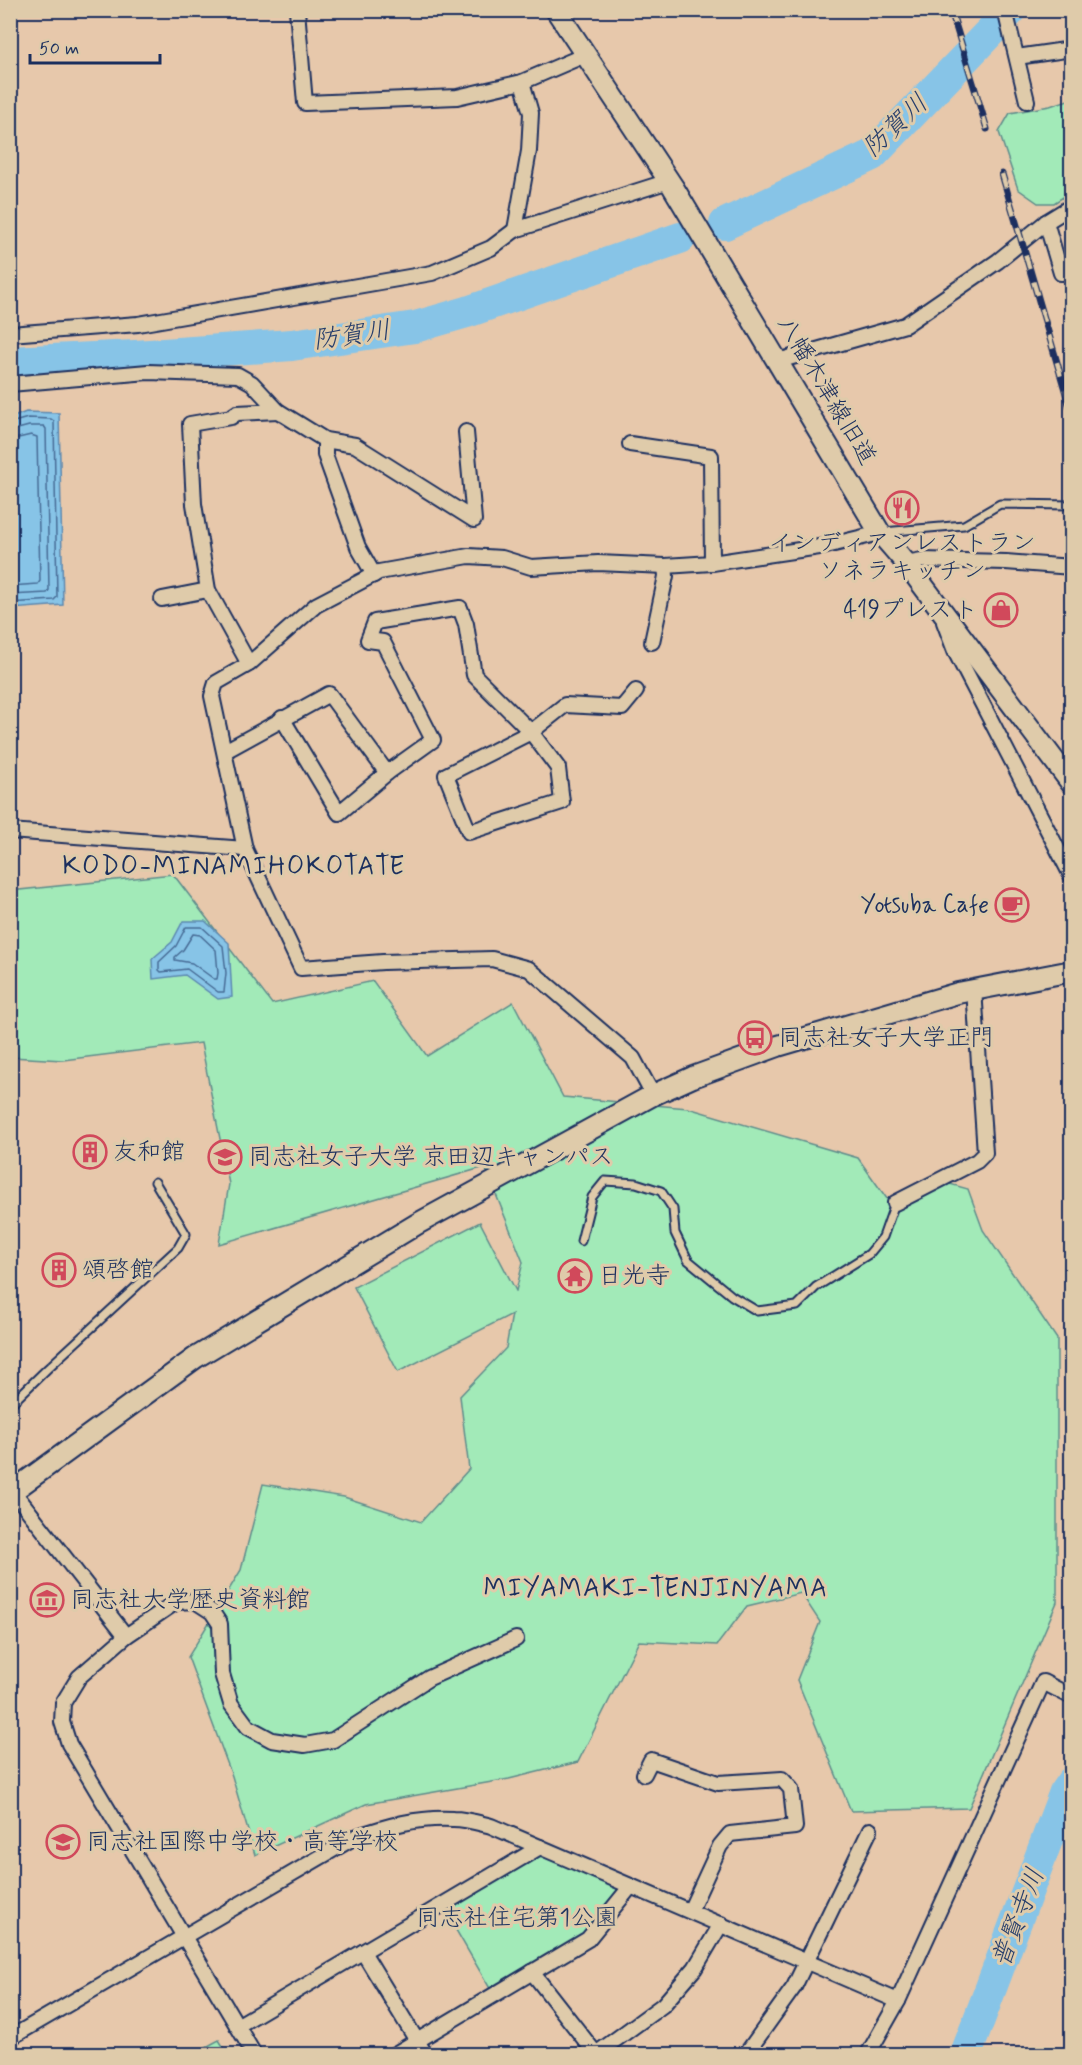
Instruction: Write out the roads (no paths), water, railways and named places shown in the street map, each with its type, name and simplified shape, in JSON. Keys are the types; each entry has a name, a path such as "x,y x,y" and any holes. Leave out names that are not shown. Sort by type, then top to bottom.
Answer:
{"street":[{"path":"297,10 305,103 457,97 522,82 585,55"},
{"name":"八幡木津線旧道","path":"556,10 669,181 880,532 906,563 1071,784"},
{"path":"1005,10 1027,101"},
{"path":"1017,57 1071,49"},
{"path":"515,230 529,151 531,112 522,82"},
{"path":"10,334 138,324 432,273 491,248 515,230 669,181"},
{"path":"778,362 905,326 998,261 1046,222 1071,206"},
{"path":"1046,222 1061,273 1071,272"},
{"path":"10,384 148,372 238,375 252,383 278,411 325,440 355,445 474,520 466,432"},
{"path":"249,664 208,590 194,504 190,424 231,417 237,413 278,411"},
{"path":"325,440 325,455 354,537 374,575"},
{"path":"630,444 711,456 712,563"},
{"path":"653,1095 633,1058 529,969 492,959 383,962 301,968 245,849 212,696 216,683 249,664 316,605 379,572 469,556 502,558 531,567 598,563 665,566 712,563 826,546 880,532"},
{"path":"906,563 922,560 1006,562 1071,567"},
{"path":"652,642 666,576 665,566"},
{"path":"162,599 208,590"},
{"path":"282,718 339,813 387,773 434,740 383,642 368,640 375,622 460,608 466,624 474,675 531,732 558,768 562,802 469,832 446,775 531,732 566,705 622,708 636,691"},
{"path":"939,608 955,651 1071,877"},
{"path":"225,751 329,694 387,773"},
{"path":"10,831 245,849"},
{"path":"126,1636 12,1492 195,1358 417,1224 653,1095 693,1077 778,1046 974,989 1071,971"},
{"path":"895,1203 977,1161 985,1153 974,989"},
{"path":"254,2055 69,1744 62,1722 63,1703 79,1677 126,1636 176,1602 195,1601 212,1612 220,1624 222,1674 231,1704 248,1727 272,1740 306,1745 333,1740 429,1678 516,1639"},
{"path":"868,2055 898,2001 1043,1682 1071,1697"},
{"path":"644,1774 651,1760 718,1783 782,1779 791,1789 795,1827 730,1834 720,1846 690,1911"},
{"path":"10,2038 355,1837 392,1824 422,1819 455,1819 491,1826 898,2001"},
{"path":"746,2055 794,1987 870,1830"},
{"path":"237,2026 540,1847"},
{"path":"395,2055 588,1939 631,1886"},
{"path":"532,1972 596,2055 663,2005 695,1968 721,1924"},
{"path":"363,1952 425,2055"}],"lane":[{"path":"880,532 964,525 1000,504 1071,505"},
{"path":"581,1241 592,1197 605,1181 636,1183 661,1191 673,1209 675,1233 688,1260 732,1296 757,1311 797,1306 816,1287 869,1254 883,1237 895,1203"},
{"path":"10,1405 178,1248 186,1234 155,1182"}],"water":[{"path":"26,412 59,413 63,605 11,609 11,418"},
{"path":"183,921 205,921 229,943 232,997 218,999 185,975 153,979 152,959 172,942"}],"waterway":[{"name":"防賀川","path":"725,224 872,155 1011,10"},
{"name":"防賀川","path":"10,362 292,345 415,327 467,312 680,238"},
{"name":"普賢寺川","path":"966,2054 1065,1792 1072,1782"}],"railway":[{"path":"951,10 987,129"},
{"path":"1002,174 1072,414"}],"place":[{"name":"インディアンレストラン ソネラキッチン","path":"902,508"},
{"name":"419プレスト","path":"1001,610"},
{"name":"Yotsuba Cafe","path":"1012,905"},
{"name":"同志社女子大学正門","path":"755,1038"},
{"name":"友和館","path":"90,1152"},
{"name":"同志社女子大学 京田辺キャンパス","path":"225,1157"},
{"name":"頌啓館","path":"59,1270"},
{"name":"日光寺","path":"575,1276"},
{"name":"同志社大学歴史資料館","path":"47,1600"},
{"name":"同志社国際中学校・高等学校","path":"63,1842"}],"district":[{"name":"KODO-MINAMIHOKOTATE","path":"234,867"},
{"name":"MIYAMAKI-TENJINYAMA","path":"656,1589"}],"park label":[{"name":"同志社住宅第1公園","path":"517,1918"}]}
